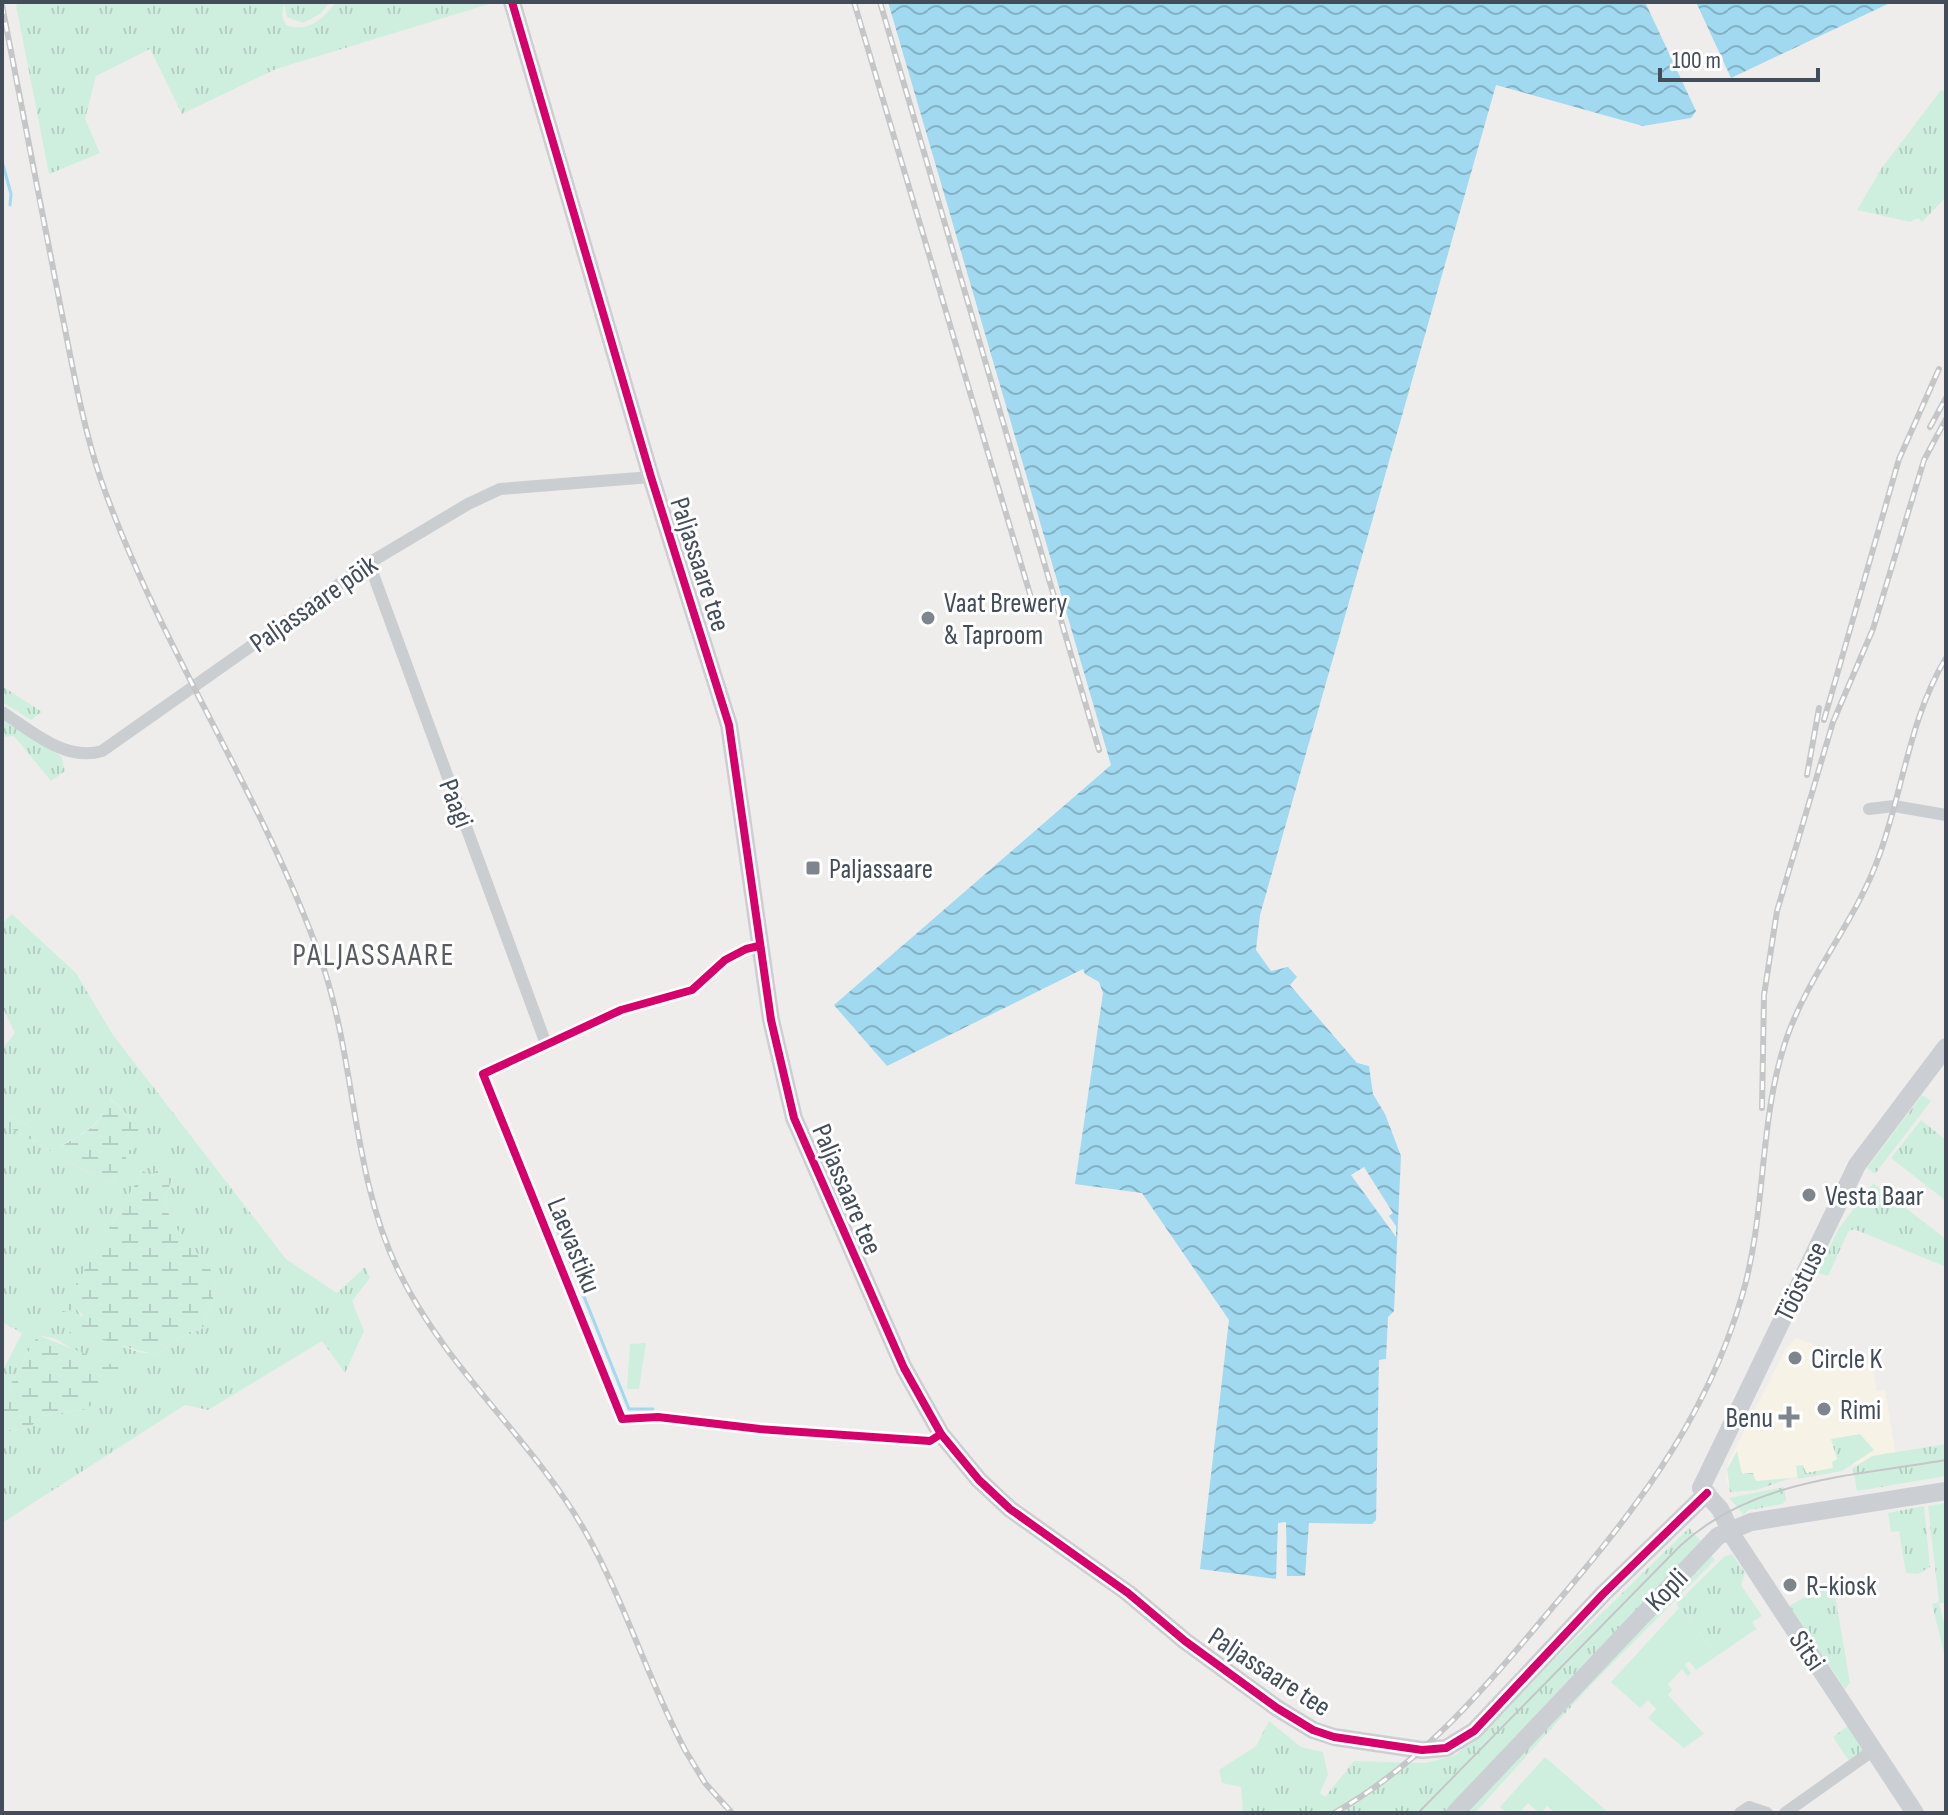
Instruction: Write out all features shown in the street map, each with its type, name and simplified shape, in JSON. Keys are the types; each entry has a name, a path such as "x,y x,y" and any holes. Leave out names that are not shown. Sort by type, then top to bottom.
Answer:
{"street":[{"name":"Paljassaare tee","path":"512,2 651,477 729,725 759,946 794,1118 904,1368 941,1434 1010,1509 1128,1593 1185,1641 1277,1708 1334,1737 1422,1750 1446,1748 1474,1731 1704,1490"},
{"name":"Paljassaare põik","path":"2,712 58,748 82,755 102,751 410,536 500,489 651,477"},
{"name":"Paagi","path":"369,563 546,1044"},
{"path":"1869,809 1894,806 1946,815"},
{"name":"Laevastiku","path":"759,946 725,960 692,990 621,1010 483,1074 622,1419 658,1417 760,1429 930,1441 941,1434"},
{"name":"Tööstuse","path":"1704,1490 1857,1165 1946,1047"},
{"name":"Sitsi","path":"1704,1490 1720,1509 1729,1529 1915,1813"},
{"name":"Kopli","path":"1455,1813 1675,1578 1729,1529 1751,1522 1946,1491"},
{"path":"1785,1813 1875,1749"},
{"path":"1745,1810 1767,1813"}],"shaded area":[{"path":"1796,1338 1872,1366 1877,1391 1885,1390 1896,1456 1731,1490 1726,1480 1728,1463 1785,1350"}],"green space":[{"path":"22,2 330,2 320,14 303,23 287,17 284,4 282,17 286,25 301,27 320,19 336,2 496,2 276,69 182,114 150,49 96,76 85,119 100,153 49,174 16,5"},
{"path":"1941,90 1946,92 1946,197 1922,222 1918,218 1910,222 1857,210 1881,169"},
{"path":"2,686 42,712 31,720 2,702"},
{"path":"2,719 61,756 65,771 51,781 14,736 2,737"},
{"path":"12,914 76,973 113,1035 286,1259 337,1293 365,1267 370,1278 352,1301 364,1331 345,1373 322,1341 208,1410 185,1405 2,1523 2,1432 29,1428 42,1416 86,1409 119,1378 56,1339 38,1335 2,1400 2,1372 22,1333 2,1322 2,1123 110,1185 142,1129 111,1099 97,1122 61,1146 17,1119 2,1117 2,1049 15,1033 2,1006 2,924","holes":["164,1163 174,1173 166,1198 168,1211 181,1235 214,1276 215,1290 203,1328 174,1341 158,1354 138,1352 97,1336 76,1309 60,1312 143,1171 152,1176"]},
{"path":"1922,1095 1931,1101 1875,1174 1867,1168"},
{"path":"110,1099 143,1129 110,1185 2,1123 2,1117 17,1119 62,1146 98,1122"},
{"path":"1921,1120 1946,1140 1946,1201 1891,1158"},
{"path":"164,1162 174,1173 166,1198 173,1223 214,1276 215,1290 203,1328 174,1341 158,1354 97,1339 76,1338 66,1330 83,1315 76,1309 59,1313 143,1171 152,1176"},
{"path":"1873,1183 1946,1239 1946,1267 1854,1229 1848,1232 1828,1276 1817,1273 1839,1228"},
{"path":"38,1335 118,1367 119,1378 87,1409 42,1416 29,1428 2,1432 2,1400"},
{"path":"646,1343 639,1389 627,1389 630,1344"},
{"path":"1860,1434 1874,1450 1842,1471 1798,1479 1796,1466 1803,1465 1806,1473 1833,1468 1832,1462 1837,1459 1831,1439"},
{"path":"1946,1444 1946,1476 1857,1491 1853,1468 1872,1456"},
{"path":"1737,1451 1742,1474 1753,1473 1756,1481 1791,1478 1756,1490 1730,1492 1727,1469"},
{"path":"1784,1487 1786,1499 1783,1504 1748,1510 1744,1515 1729,1498"},
{"path":"1946,1503 1946,1603 1939,1603 1946,1631 1946,1661 1932,1604 1939,1602 1928,1506"},
{"path":"1924,1506 1930,1567 1918,1574 1906,1573 1899,1531 1891,1532 1888,1513"},
{"path":"1689,1528 1701,1541 1444,1813 1243,1813 1241,1787 1222,1783 1219,1770 1256,1746 1269,1721 1301,1747 1323,1752 1328,1775 1320,1793 1325,1797 1354,1761 1426,1763 1456,1755"},
{"path":"1732,1554 1745,1573 1741,1585 1762,1616 1752,1622 1756,1629 1717,1656 1676,1604 1725,1556"},
{"path":"1711,1555 1715,1560 1589,1687 1475,1813 1468,1813 1584,1683"},
{"path":"1826,1585 1835,1595 1850,1683 1845,1689 1789,1606"},
{"path":"1679,1608 1717,1656 1696,1670 1689,1661 1685,1665 1691,1673 1688,1677 1682,1669 1668,1684 1672,1690 1668,1695 1704,1734 1684,1748 1648,1718 1656,1709 1648,1700 1640,1708 1611,1682"},
{"path":"1849,1725 1866,1750 1849,1761 1833,1737"},
{"path":"1545,1757 1609,1813 1556,1813 1547,1806 1543,1811 1545,1813 1539,1813 1528,1803 1519,1813 1507,1813 1500,1807"}],"water":[{"path":"888,2 1645,2 1696,111 1691,118 1643,126 1496,85 1260,915 1256,950 1271,971 1288,967 1297,977 1290,985 1357,1063 1369,1066 1373,1094 1385,1114 1401,1156 1394,1311 1388,1317 1386,1359 1379,1360 1376,1520 1372,1524 1309,1523 1305,1576 1287,1576 1286,1522 1278,1523 1276,1579 1200,1569 1229,1320 1142,1193 1075,1184 1103,993 1099,982 1085,974 1083,969 887,1066 834,1005 1111,765"},
{"path":"1696,2 1892,2 1731,78"}],"pier":[{"path":"1364,1167 1393,1213 1389,1216 1396,1226 1396,1237 1351,1175"}],"waterway":[{"path":"2,161 11,194 10,205"},
{"path":"553,1219 629,1409 653,1409"}],"tram line":[{"path":"1418,1813 1680,1546 1708,1524 1739,1507 1805,1484 1946,1460"}],"railway":[{"path":"854,2 1035,611"},
{"path":"880,2 1099,750"},
{"path":"2,5 73,371 94,459 151,601 269,836 320,957 332,995 362,1155 383,1233 398,1270 441,1340 541,1466 586,1533 613,1586 685,1750 705,1783 732,1813"},
{"path":"1824,720 1899,459 1939,369"},
{"path":"1930,427 1946,398"},
{"path":"1762,1108 1764,995 1777,911 1833,722 1873,629 1924,460 1946,419"},
{"path":"1334,1813 1365,1794 1421,1751 1495,1675 1604,1546 1685,1430 1707,1388 1742,1296 1756,1232 1771,1101 1787,1037 1808,990 1869,880 1887,831 1923,706 1946,658"},
{"path":"1807,775 1819,708"}],"cycle path":[{"path":"512,2 651,477 729,725 771,1020 794,1118 904,1368 941,1434 979,1480 1010,1509 1128,1593 1185,1641 1277,1708 1313,1730 1334,1737 1422,1750 1446,1748 1474,1731 1603,1594 1707,1493"},
{"path":"759,946 725,960 692,990 621,1010 483,1074 622,1419 658,1417 760,1429 930,1441 941,1434"}],"place":[{"name":"Vaat Brewery & Taproom","path":"928,618"},
{"name":"Paljassaare","path":"813,868"},
{"name":"Vesta Baar","path":"1809,1195"},
{"name":"Circle K","path":"1795,1358"},
{"name":"Rimi","path":"1824,1409"},
{"name":"Benu","path":"1789,1417"},
{"name":"R-kiosk","path":"1790,1585"}],"district":[{"name":"PALJASSAARE","path":"374,954"}]}
